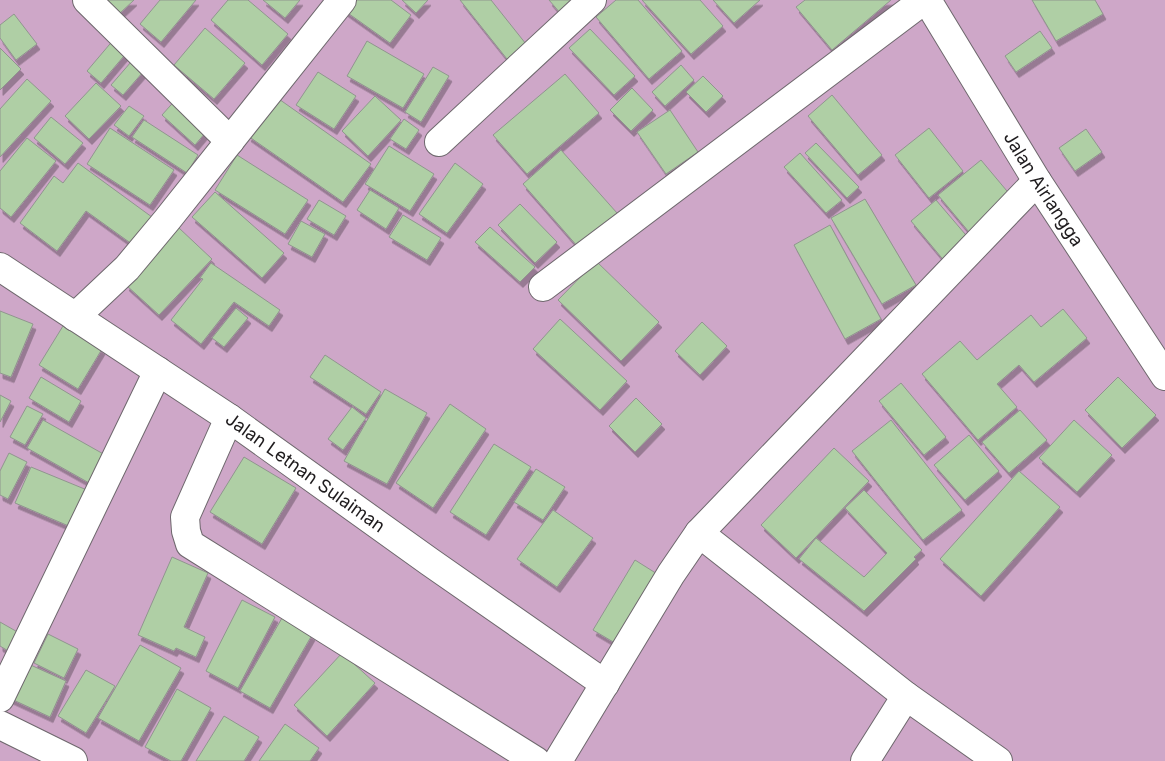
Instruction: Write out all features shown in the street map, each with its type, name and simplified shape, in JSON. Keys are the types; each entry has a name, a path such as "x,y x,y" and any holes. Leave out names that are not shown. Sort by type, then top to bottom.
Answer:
{"street":[{"path":"87,0 230,141"},
{"path":"75,317 127,268 168,220 342,0"},
{"path":"439,142 592,0"},
{"path":"543,287 926,0"},
{"name":"Jalan Airlangga","path":"926,0 1037,182 1165,376"},
{"path":"558,761 671,574 700,533 1037,182"},
{"name":"Jalan Letnan Sulaiman","path":"0,267 229,418 605,684"},
{"path":"0,698 158,371"},
{"path":"229,418 185,517 186,531 190,544 536,761"},
{"path":"700,533 906,696 998,761"},
{"path":"865,761 906,696"},
{"path":"0,725 74,761"}],"shaded area":[{"path":"0,0 1165,0 1165,761 0,761"}],"building":[{"path":"106,0 134,0 119,14"},
{"path":"160,0 196,0 161,42 140,24"},
{"path":"228,0 248,0 288,34 262,65 211,20"},
{"path":"263,0 300,0 285,18"},
{"path":"353,0 391,0 411,15 390,43 345,11"},
{"path":"402,0 428,0 416,13"},
{"path":"460,0 491,0 526,44 507,59"},
{"path":"549,0 579,0 561,14"},
{"path":"616,0 638,0 682,51 649,79 596,17"},
{"path":"642,0 700,0 723,26 691,54"},
{"path":"713,0 760,0 734,23"},
{"path":"805,0 891,0 832,50 796,7"},
{"path":"1032,0 1095,0 1103,14 1056,41"},
{"path":"14,14 37,44 16,60 0,38 0,25"},
{"path":"205,28 245,63 214,99 174,65"},
{"path":"590,29 635,76 614,95 569,48"},
{"path":"1040,31 1052,48 1016,72 1005,56"},
{"path":"115,38 129,50 101,83 87,71"},
{"path":"367,41 424,74 403,108 347,76"},
{"path":"0,48 21,69 0,90"},
{"path":"131,62 143,72 123,95 111,85"},
{"path":"681,65 694,80 665,106 652,92"},
{"path":"433,67 449,76 421,122 405,112"},
{"path":"318,72 356,96 334,129 296,105"},
{"path":"565,74 599,113 527,174 493,135"},
{"path":"703,76 723,96 706,112 686,92"},
{"path":"27,79 51,101 0,157 0,109"},
{"path":"96,83 121,106 89,139 65,116"},
{"path":"632,88 653,110 631,131 610,110"},
{"path":"832,95 882,155 858,175 808,116"},
{"path":"375,96 401,120 368,156 342,131"},
{"path":"178,97 211,126 195,145 162,115"},
{"path":"276,97 371,164 343,202 248,136"},
{"path":"129,106 144,116 129,136 114,125"},
{"path":"670,110 698,152 666,174 637,132"},
{"path":"51,117 83,143 65,164 34,138"},
{"path":"404,119 419,130 406,149 390,139"},
{"path":"144,120 198,155 187,173 132,137"},
{"path":"110,128 174,170 150,205 87,164"},
{"path":"929,128 963,171 929,198 895,155"},
{"path":"1086,129 1102,152 1075,171 1059,148"},
{"path":"27,138 56,161 11,217 0,208 0,171"},
{"path":"816,143 859,187 847,198 805,153"},
{"path":"389,146 434,174 410,211 365,184"},
{"path":"561,150 617,213 578,247 523,184"},
{"path":"800,153 842,200 826,213 784,167"},
{"path":"237,155 308,200 285,234 215,190"},
{"path":"981,160 1017,203 974,238 938,195"},
{"path":"78,163 156,220 136,247 86,211 57,251 20,223 54,176 63,183"},
{"path":"455,163 483,184 447,233 419,214"},
{"path":"370,190 399,208 386,229 357,210"},
{"path":"215,192 284,253 262,278 192,217"},
{"path":"865,199 916,285 882,304 831,218"},
{"path":"319,200 346,216 334,235 307,219"},
{"path":"936,200 971,241 946,263 911,221"},
{"path":"520,204 557,242 535,263 498,225"},
{"path":"403,215 441,238 427,260 389,237"},
{"path":"301,221 325,234 312,257 288,244"},
{"path":"830,225 881,319 845,339 794,245"},
{"path":"490,227 535,267 520,282 475,242"},
{"path":"179,228 212,259 159,315 126,285"},
{"path":"596,261 659,322 621,361 558,300"},
{"path":"211,263 280,310 269,326 234,302 201,344 171,320 203,279 200,278"},
{"path":"236,308 248,318 224,347 212,338"},
{"path":"1063,309 1087,338 1034,382 1019,365 997,384 1017,407 978,440 922,374 960,341 977,360 1031,315 1041,327"},
{"path":"0,311 33,324 11,377 0,373"},
{"path":"560,319 627,381 600,410 533,349"},
{"path":"702,322 727,346 700,375 675,351"},
{"path":"63,326 102,349 78,389 39,365"},
{"path":"325,355 381,392 366,414 310,377"},
{"path":"41,377 81,401 69,422 29,398"},
{"path":"1118,377 1156,415 1122,448 1085,410"},
{"path":"901,383 946,437 924,455 879,401"},
{"path":"385,389 427,413 387,484 344,461"},
{"path":"0,395 11,401 0,422"},
{"path":"636,398 662,424 635,452 609,426"},
{"path":"450,404 486,429 433,508 396,483"},
{"path":"27,406 43,414 25,445 10,437"},
{"path":"352,407 366,418 343,450 328,439"},
{"path":"1020,410 1047,440 1009,473 982,442"},
{"path":"43,420 107,456 91,484 27,448"},
{"path":"891,420 962,510 923,540 852,451"},
{"path":"1074,420 1112,455 1077,492 1039,458"},
{"path":"969,435 999,471 965,500 934,465"},
{"path":"494,444 531,467 486,535 450,512"},
{"path":"834,448 869,481 796,558 761,525"},
{"path":"9,453 27,462 8,499 0,495 0,471"},
{"path":"244,457 296,488 262,544 210,512"},
{"path":"31,467 87,490 71,527 15,503"},
{"path":"536,469 565,487 543,520 514,502"},
{"path":"1019,471 1060,507 981,596 940,559"},
{"path":"864,490 922,550 914,557 916,559 864,611 799,559 816,538 864,577 887,553 845,508"},
{"path":"553,510 593,538 557,587 517,559"},
{"path":"172,557 208,573 184,627 205,637 196,657 176,648 174,651 138,635"},
{"path":"635,560 662,577 620,646 593,630"},
{"path":"242,600 275,617 238,688 206,671"},
{"path":"282,618 312,635 270,708 240,691"},
{"path":"0,622 21,634 10,652 0,646"},
{"path":"48,634 78,649 64,678 34,663"},
{"path":"140,645 181,668 139,741 98,718"},
{"path":"342,653 375,683 327,736 294,705"},
{"path":"24,662 66,681 50,717 7,697"},
{"path":"86,670 115,686 86,733 58,716"},
{"path":"177,689 211,708 181,761 171,761 145,747"},
{"path":"224,716 259,737 244,761 196,761"},
{"path":"285,724 319,748 310,761 259,761"}]}
